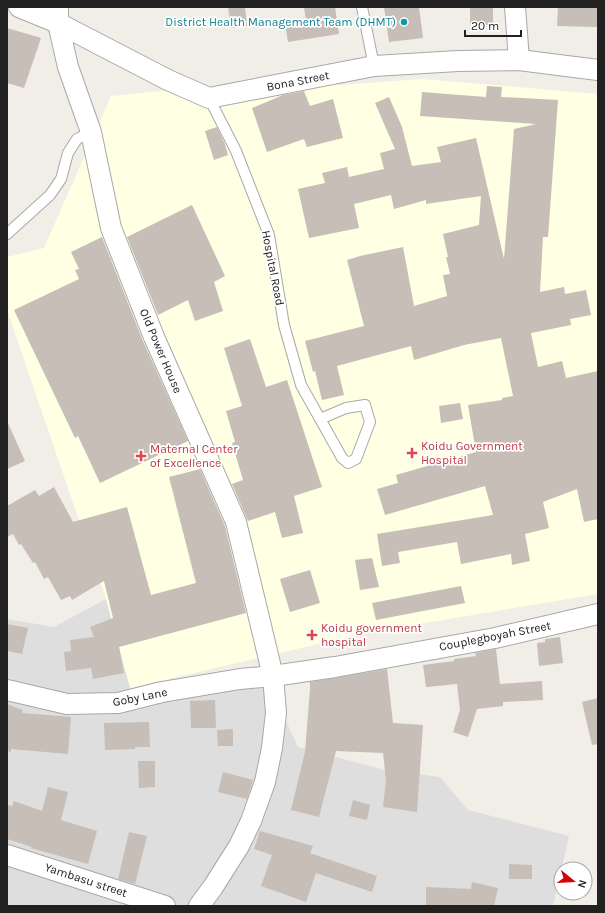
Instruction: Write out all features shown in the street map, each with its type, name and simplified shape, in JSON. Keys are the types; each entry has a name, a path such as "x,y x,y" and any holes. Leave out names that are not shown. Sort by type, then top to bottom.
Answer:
{"street":[{"path":"19,7 58,15 168,80 209,98"},
{"path":"514,7 519,60"},
{"name":"Old Power House","path":"58,15 68,67 90,132 111,228 154,337 236,522 273,676 276,713 272,748 265,782 251,821 239,846 199,906"},
{"name":"Bona Street","path":"209,98 374,66 458,61 519,60 598,70"},
{"name":"Couplegboyah Street","path":"273,676 495,638 598,614"},
{"name":"Goby Lane","path":"7,690 67,704 118,703 162,692 240,679 273,676"},
{"name":"Yambasu street","path":"7,855 165,906"}],"lane":[{"path":"362,7 374,66"},
{"name":"Hospital Road","path":"209,98 236,151 269,235 284,325 301,385 320,419 342,458 348,463 356,459 370,422 365,405 346,408 320,419"},
{"path":"7,234 50,195 61,179 68,153 77,139 90,132"}],"shaded area":[{"name":"Koidu Government Hospital","path":"422,79 598,94 598,594 365,633 130,688 106,599 7,310 7,257 44,248 111,96 270,80 339,85"},
{"path":"106,599 135,702 268,682 298,747 385,770 440,777 468,810 569,836 563,861 553,861 553,906 7,906 7,619 54,627"}],"building":[{"path":"228,7 245,7 247,26 231,28"},
{"path":"304,7 335,7 339,34 288,42 285,24 306,21"},
{"name":"District Health Management Team (DHMT)","path":"384,7 419,7 423,38 389,42"},
{"path":"470,7 493,7 493,25 470,25"},
{"path":"558,7 598,7 597,27 557,26"},
{"path":"7,28 41,38 24,88 7,83"},
{"path":"487,86 502,87 501,97 558,100 548,237 543,237 540,292 564,287 565,294 586,290 591,315 570,319 571,325 531,333 538,367 562,361 566,378 598,371 598,519 584,522 577,489 543,502 549,528 525,534 530,561 512,565 511,554 461,564 457,542 398,552 400,563 382,566 377,534 493,515 485,486 385,515 377,489 398,483 396,475 476,452 468,405 502,400 502,398 513,396 501,338 464,345 414,360 411,346 337,366 344,395 322,400 315,371 313,372 305,341 364,326 347,260 403,247 414,306 447,296 443,275 450,274 443,234 479,225 481,196 426,204 426,200 394,209 391,195 354,204 359,228 309,238 298,189 325,183 322,173 347,167 349,177 384,169 380,153 395,149 375,103 389,97 402,127 412,166 441,162 437,147 476,138 504,259 514,129 536,124 420,116 422,92 486,97"},
{"path":"304,91 310,106 333,99 343,138 307,147 304,139 267,152 252,108 283,95"},
{"path":"217,127 225,144 228,155 214,160 205,131"},
{"path":"192,205 225,276 214,282 223,311 195,321 188,300 158,315 127,237"},
{"path":"102,237 143,341 188,441 100,483 78,436 75,438 14,310 79,279 75,270 79,269 71,252"},
{"path":"250,339 266,387 287,380 322,487 294,496 303,533 282,538 275,512 248,521 232,484 243,480 232,443 235,442 226,411 242,406 224,348"},
{"path":"460,403 463,419 441,423 439,406"},
{"path":"7,421 25,461 7,469"},
{"path":"200,469 225,526 246,613 119,647 124,673 93,679 91,668 66,671 64,652 71,651 70,640 94,637 90,627 113,618 104,581 72,600 70,596 61,600 48,577 44,579 35,562 33,563 21,544 19,545 13,534 7,537 7,506 35,490 39,496 54,487 73,522 127,507 151,595 196,583 169,477"},
{"path":"372,558 379,587 360,590 355,560"},
{"path":"310,570 320,603 290,612 280,579"},
{"path":"461,586 465,603 376,620 372,603"},
{"path":"7,624 28,628 22,654 7,651"},
{"path":"560,637 563,663 539,666 537,643 545,642 545,639"},
{"path":"496,649 500,684 542,681 543,700 503,702 503,706 477,709 468,737 453,732 460,710 457,684 426,687 423,665 454,661 454,659 476,656 475,653"},
{"path":"387,669 393,723 423,725 417,812 383,807 386,780 383,753 336,751 319,817 291,810 305,752 310,682"},
{"path":"598,698 598,744 592,745 582,702"},
{"path":"215,700 216,728 191,728 190,701"},
{"path":"7,704 23,710 22,713 71,717 68,754 11,749 11,752 7,751"},
{"path":"149,722 150,747 105,750 104,723"},
{"path":"233,729 233,746 218,746 217,730"},
{"path":"138,761 155,761 155,787 139,788"},
{"path":"223,772 253,780 247,799 218,792"},
{"path":"48,787 68,792 61,820 97,831 88,864 31,848 32,847 7,839 7,805 12,806 14,801 42,811"},
{"path":"353,800 370,805 367,820 349,816"},
{"path":"260,831 313,846 310,853 377,876 372,892 316,873 306,902 261,886 272,855 254,849"},
{"path":"129,832 147,836 135,884 118,879"},
{"path":"509,864 532,865 532,879 509,879"},
{"path":"472,882 498,888 494,906 426,906 426,887 471,889"}],"place":[{"name":"District Health Management Team (DHMT)","path":"404,22"},
{"name":"Koidu Government Hospital","path":"412,453"},
{"name":"Maternal Center of Excellence","path":"141,456"},
{"name":"Koidu government hospital","path":"312,635"}]}
